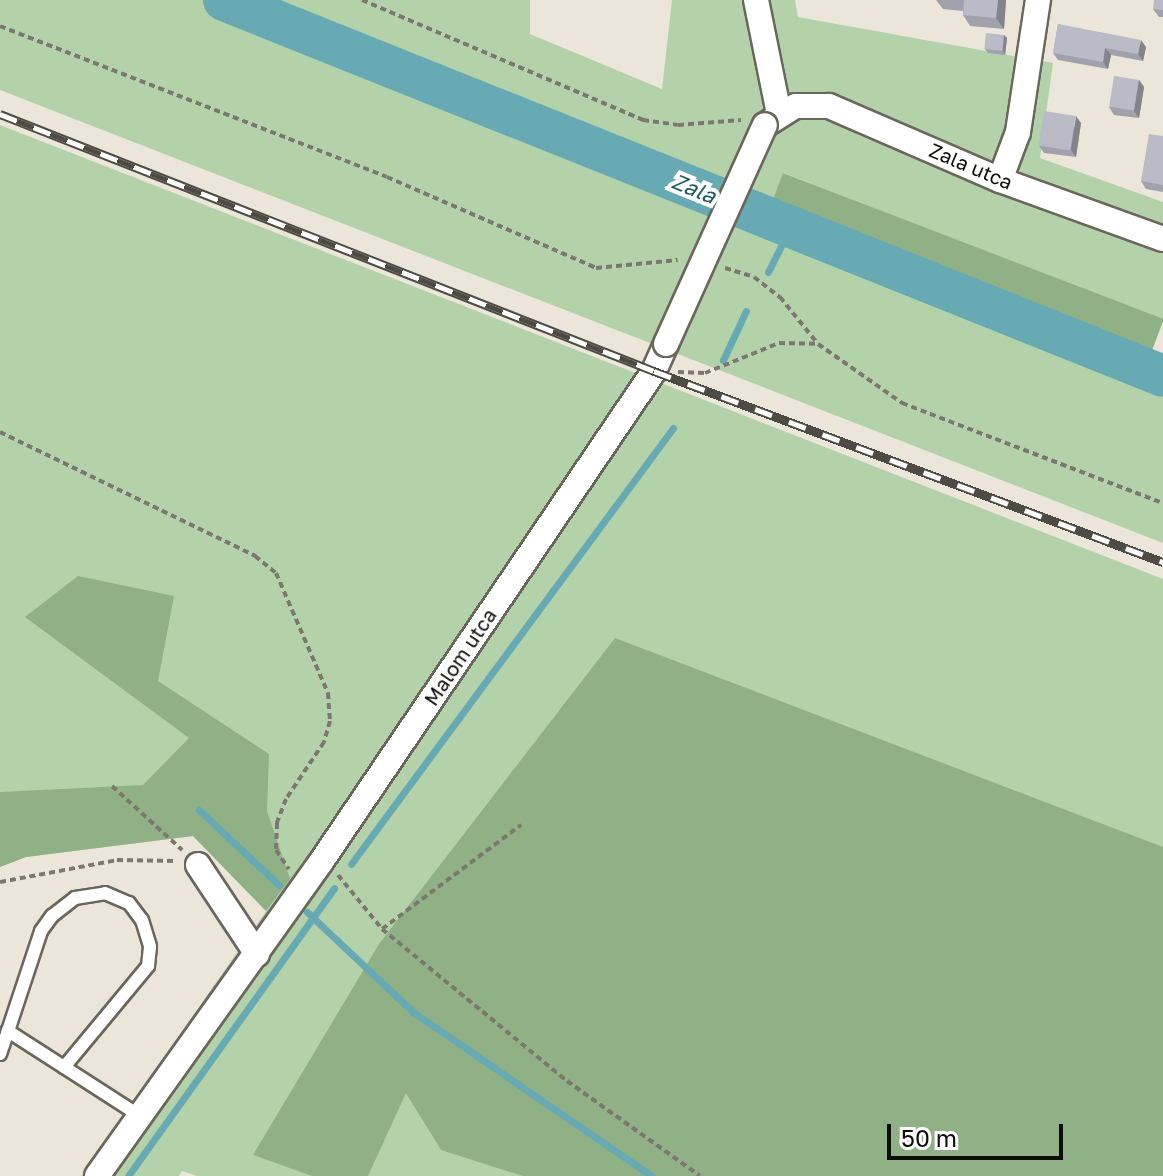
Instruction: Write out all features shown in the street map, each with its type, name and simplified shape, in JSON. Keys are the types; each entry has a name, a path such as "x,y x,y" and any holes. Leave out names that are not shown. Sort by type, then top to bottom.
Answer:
{"street":[{"path":"756,0 772,120"},
{"path":"1000,180 1018,132 1038,0"},
{"name":"Zala utca","path":"772,120 796,106 829,106 1000,180 1163,239"},
{"name":"Malom utca","path":"97,1176 257,954 654,371 772,120"},
{"path":"198,865 257,954"}],"lane":[{"path":"0,1054 41,931 52,916 82,895 122,898 142,920 150,947 148,966 64,1067"},
{"path":"8,1031 140,1116"}],"path":[{"path":"362,0 643,120 678,125 772,120"},
{"path":"0,26 387,177 596,268 680,259"},
{"path":"709,263 754,277 780,297 818,344 902,403 1163,503"},
{"path":"654,371 705,373 779,343 818,344"},
{"path":"0,432 255,556 276,573 328,693 324,742 286,799 275,834 283,864 305,883"},
{"path":"112,786 198,865"},
{"path":"382,929 521,825"},
{"path":"0,882 117,860 157,857 198,865"},
{"path":"352,891 382,929 567,1081 700,1176"}],"green space":[{"path":"0,0 530,0 530,34 662,89 672,0 795,0 798,17 1053,63 1040,158 1163,202 1163,322 784,173 757,235 1163,397 1163,543 0,90"},
{"path":"0,125 1163,579 1163,1176 197,1176 182,1171 179,1176 81,1176 266,911 193,836 26,857 0,867"},
{"path":"783,173 1163,319 1140,383 759,236"},
{"path":"78,576 174,596 158,681 269,754 267,811 290,879 266,911 193,836 26,857 0,867 0,792 143,785 189,738 25,617"},
{"path":"615,638 1163,847 1163,1176 523,1176 441,1150 406,1093 368,1176 312,1176 253,1155 379,944"}],"building":[{"path":"964,0 998,0 996,18 963,15"},
{"path":"1154,0 1163,0 1163,10 1153,9"},
{"path":"1058,24 1141,40 1138,54 1105,48 1103,62 1053,53"},
{"path":"986,33 1004,35 1002,51 984,49"},
{"path":"1114,76 1139,80 1134,111 1109,107"},
{"path":"1044,111 1076,116 1070,151 1039,146"},
{"path":"1149,134 1163,136 1163,185 1141,181"}],"waterway":[{"name":"Zala","path":"224,0 1163,376"},
{"path":"768,272 789,230"},
{"path":"723,360 746,311"},
{"path":"351,864 673,428"},
{"path":"199,810 279,885"},
{"path":"128,1176 334,888"},
{"path":"307,912 413,1012 652,1176"}],"railway":[{"path":"0,114 654,371 1163,562"}]}
